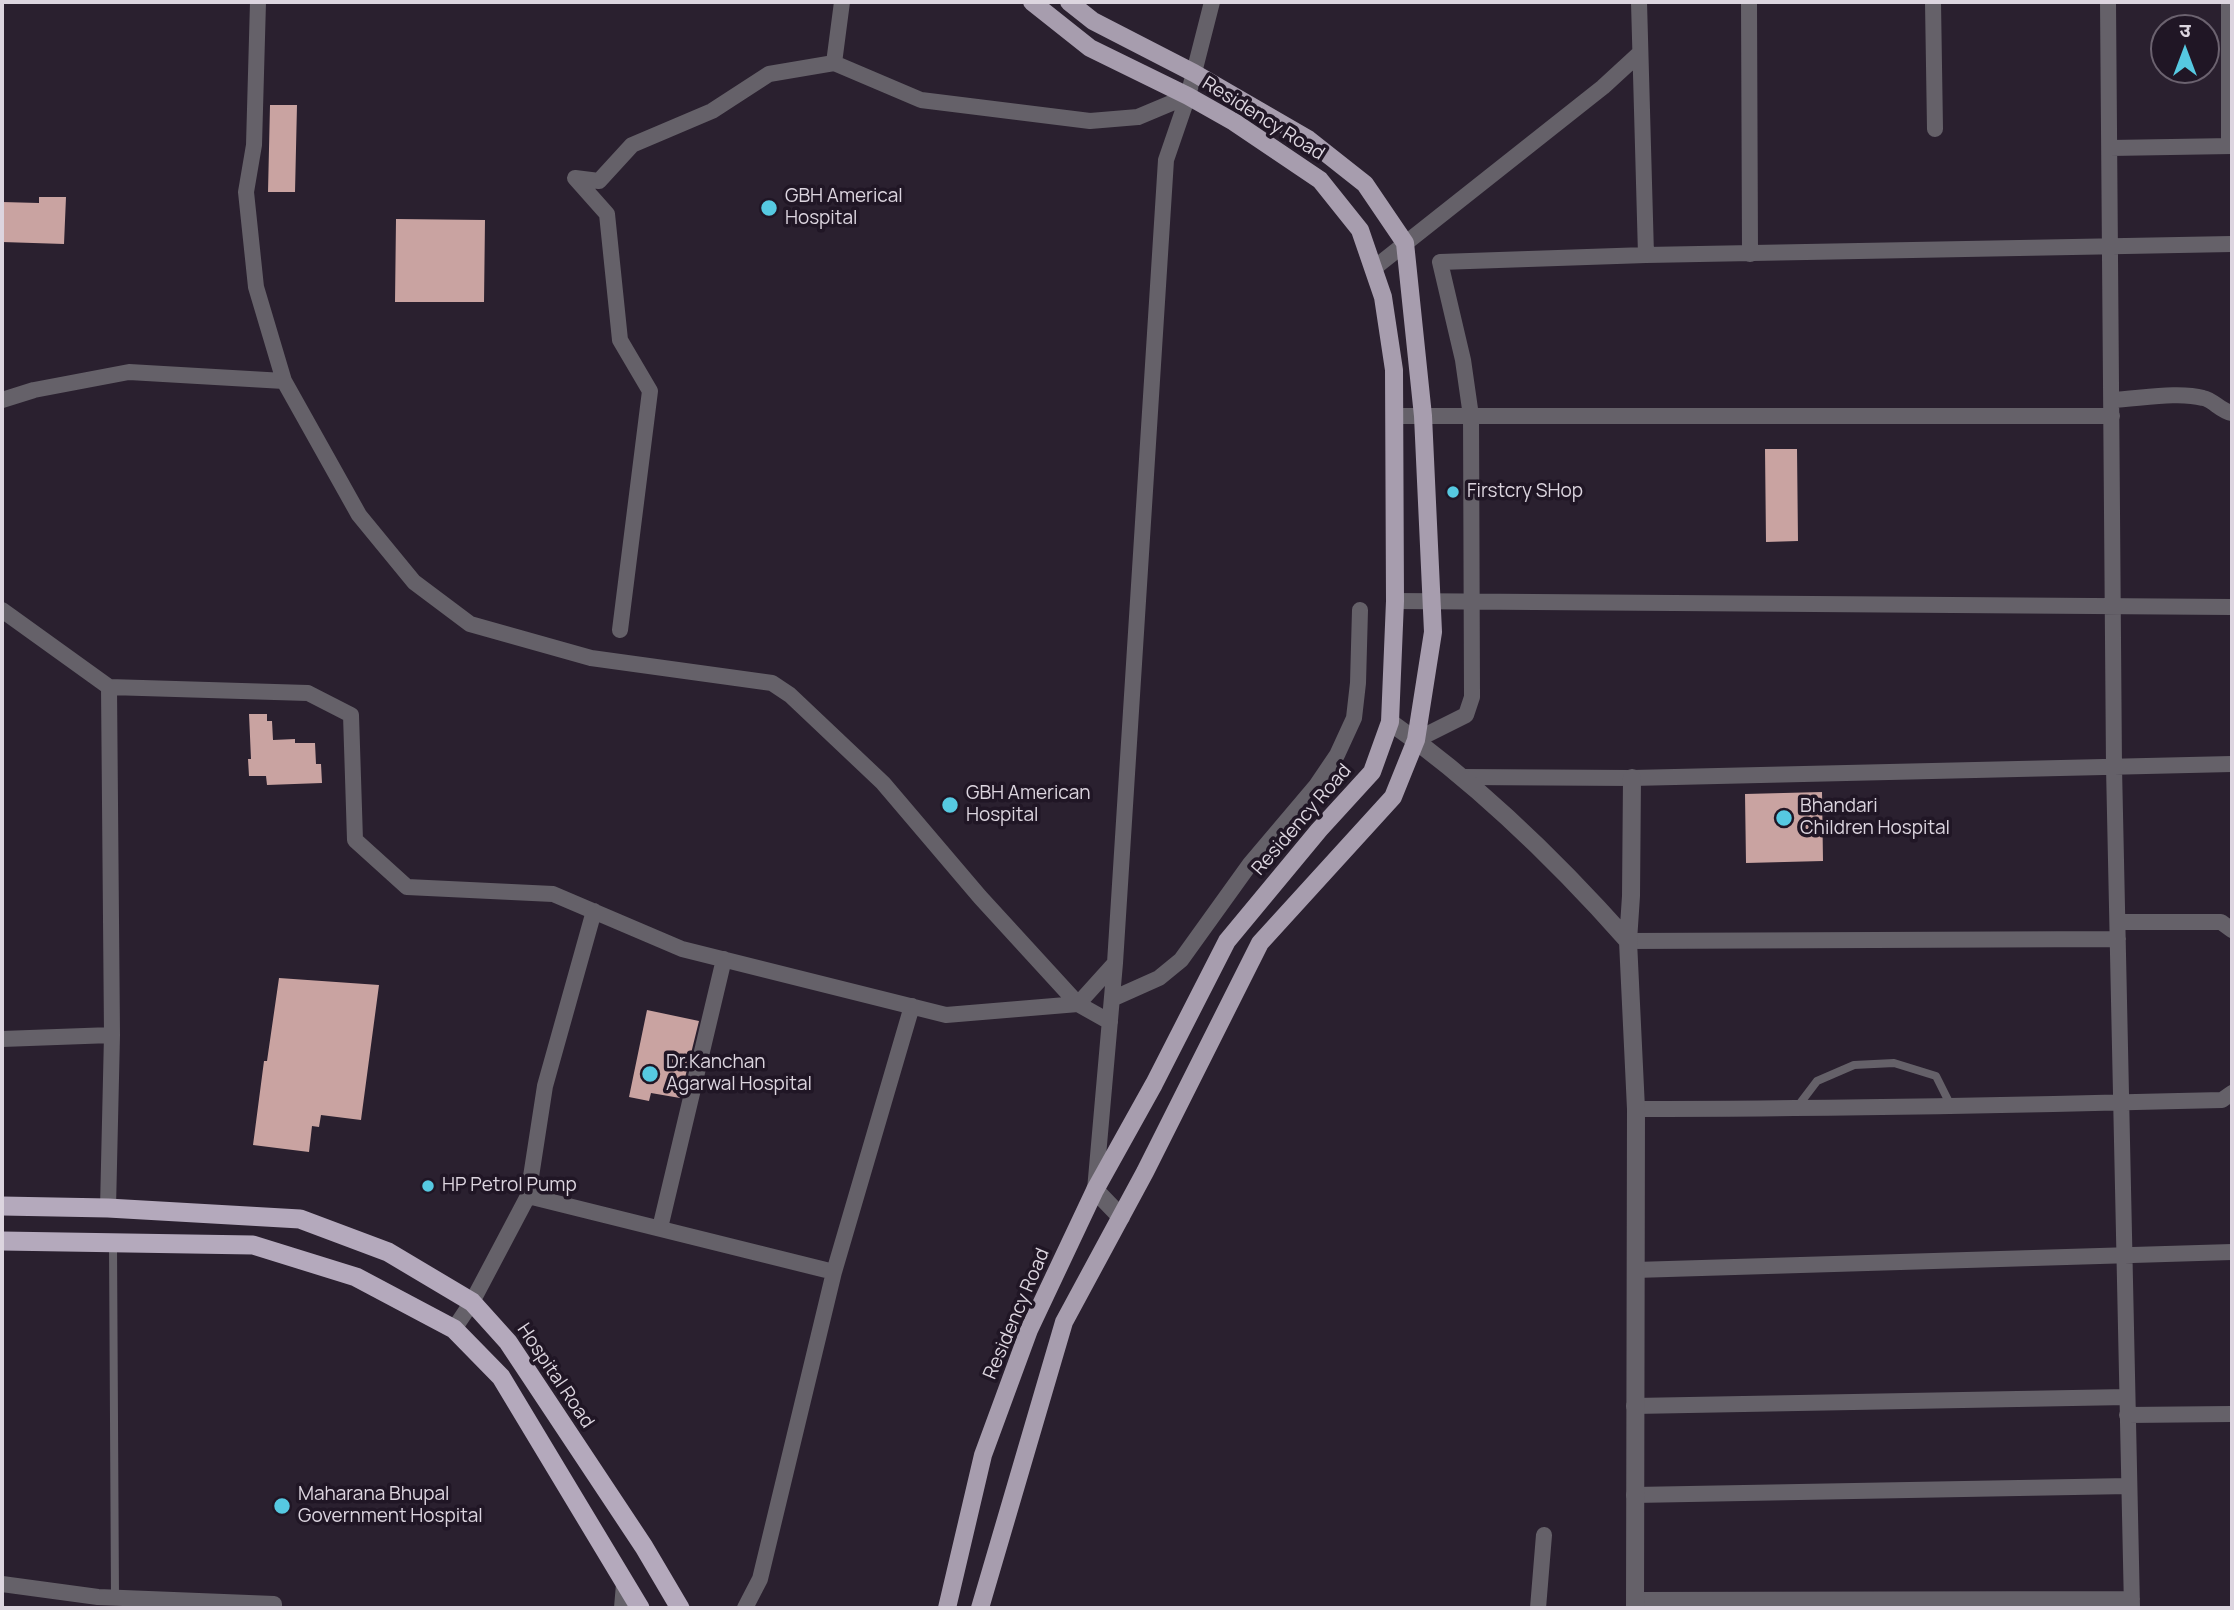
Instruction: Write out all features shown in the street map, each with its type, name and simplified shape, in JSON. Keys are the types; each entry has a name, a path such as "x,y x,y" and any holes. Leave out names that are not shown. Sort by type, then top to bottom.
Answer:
{"highway":[{"name":"Hospital Road","path":"2,1206 108,1208 300,1219 388,1252 472,1302 508,1342 644,1547 680,1608"},
{"path":"2,1241 253,1245 356,1277 454,1329 502,1377 640,1608"}],"main road":[{"name":"Residency Road","path":"947,1608 983,1455 1029,1330 1095,1190 1154,1084 1227,941 1319,830 1372,772 1390,722 1395,601 1394,370 1383,297 1360,230 1320,180 1234,122 1188,96 1090,48 1032,2"},
{"path":"980,1608 1064,1322 1121,1217 1260,943 1393,797 1416,740 1433,632 1423,416 1405,243 1365,184 1308,139 1194,73 1093,21 1069,2"}],"street":[{"path":"258,2 254,145 246,192 256,287 284,381 359,515 414,582 470,624 578,655 772,683 790,695 883,783 980,897 1078,1004 1110,1022"},
{"path":"834,63 842,2"},
{"path":"1121,1217 1095,1190 1115,963 1166,160 1188,96 1212,2"},
{"path":"1639,2 1646,255"},
{"path":"1749,2 1750,254"},
{"path":"1933,2 1935,130"},
{"path":"1632,778 1628,941 1636,1109 1635,1604 2132,1604 2114,767 2108,2"},
{"path":"2110,148 2230,146 2229,2"},
{"path":"1373,269 1593,95 1640,52"},
{"path":"620,631 650,391 620,340 607,214 575,178 599,181 632,145 712,111 769,74 834,63 921,100 1090,121 1138,117 1188,96"},
{"path":"1416,740 1466,715 1472,697 1471,416 1463,359 1440,262 1646,255 2232,244"},
{"path":"2,400 34,390 129,372 284,381"},
{"path":"1394,416 2112,408 2191,396 2207,398 2224,412 2232,414"},
{"path":"1395,601 2232,607"},
{"path":"2,610 108,687 308,693 351,715 355,839 407,887 553,894 682,949 946,1015 1078,1004 1115,963"},
{"path":"1112,999 1159,978 1181,960 1250,864 1316,786 1337,755 1354,718 1360,610"},
{"path":"108,687 112,1035 108,1208"},
{"path":"1390,722 1461,777 1551,859 1628,941 2118,930 2221,922 2232,930"},
{"path":"1461,777 1632,778 2232,764"},
{"path":"454,1329 472,1302 528,1196 545,1086 594,911"},
{"path":"660,1228 724,959"},
{"path":"745,1608 760,1579 834,1272 912,1006"},
{"path":"2,1039 112,1035"},
{"path":"1636,1109 1951,1107 2222,1100 2232,1093"},
{"path":"528,1196 834,1272"},
{"path":"1635,1270 2232,1252"},
{"path":"1634,1406 2127,1397"},
{"path":"2127,1415 2232,1413"},
{"path":"1634,1495 2129,1486"},
{"path":"1538,1608 1544,1535"},
{"path":"2,1584 98,1603 115,1598 274,1605 274,1608"},
{"path":"622,1608 624,1584"}],"lane":[{"path":"1796,1109 1817,1081 1854,1065 1894,1063 1936,1076 1951,1107"},
{"path":"113,1243 115,1598"}],"building":[{"path":"270,105 297,105 295,192 268,192"},
{"path":"39,197 66,197 64,244 2,242 2,202 39,203"},
{"path":"396,219 485,220 484,302 395,302"},
{"path":"1765,449 1797,449 1798,541 1766,542"},
{"path":"249,714 267,714 267,721 272,721 273,740 295,739 295,743 315,743 316,764 321,764 322,783 267,785 266,776 249,776"},
{"path":"1822,792 1823,861 1746,863 1745,794"},
{"path":"279,978 379,985 361,1120 321,1115 319,1127 312,1126 309,1152 253,1145"},
{"path":"647,1010 699,1021 680,1098 651,1093 649,1101 629,1097"}],"place":[{"name":"GBH Americal Hospital","path":"769,208"},
{"name":"Firstcry SHop","path":"1453,492"},
{"name":"GBH American Hospital","path":"950,805"},
{"name":"Bhandari Children Hospital","path":"1784,818"},
{"name":"Dr.Kanchan Agarwal Hospital","path":"650,1074"},
{"name":"HP Petrol Pump","path":"428,1186"},
{"name":"Maharana Bhupal Government Hospital","path":"282,1506"}]}
